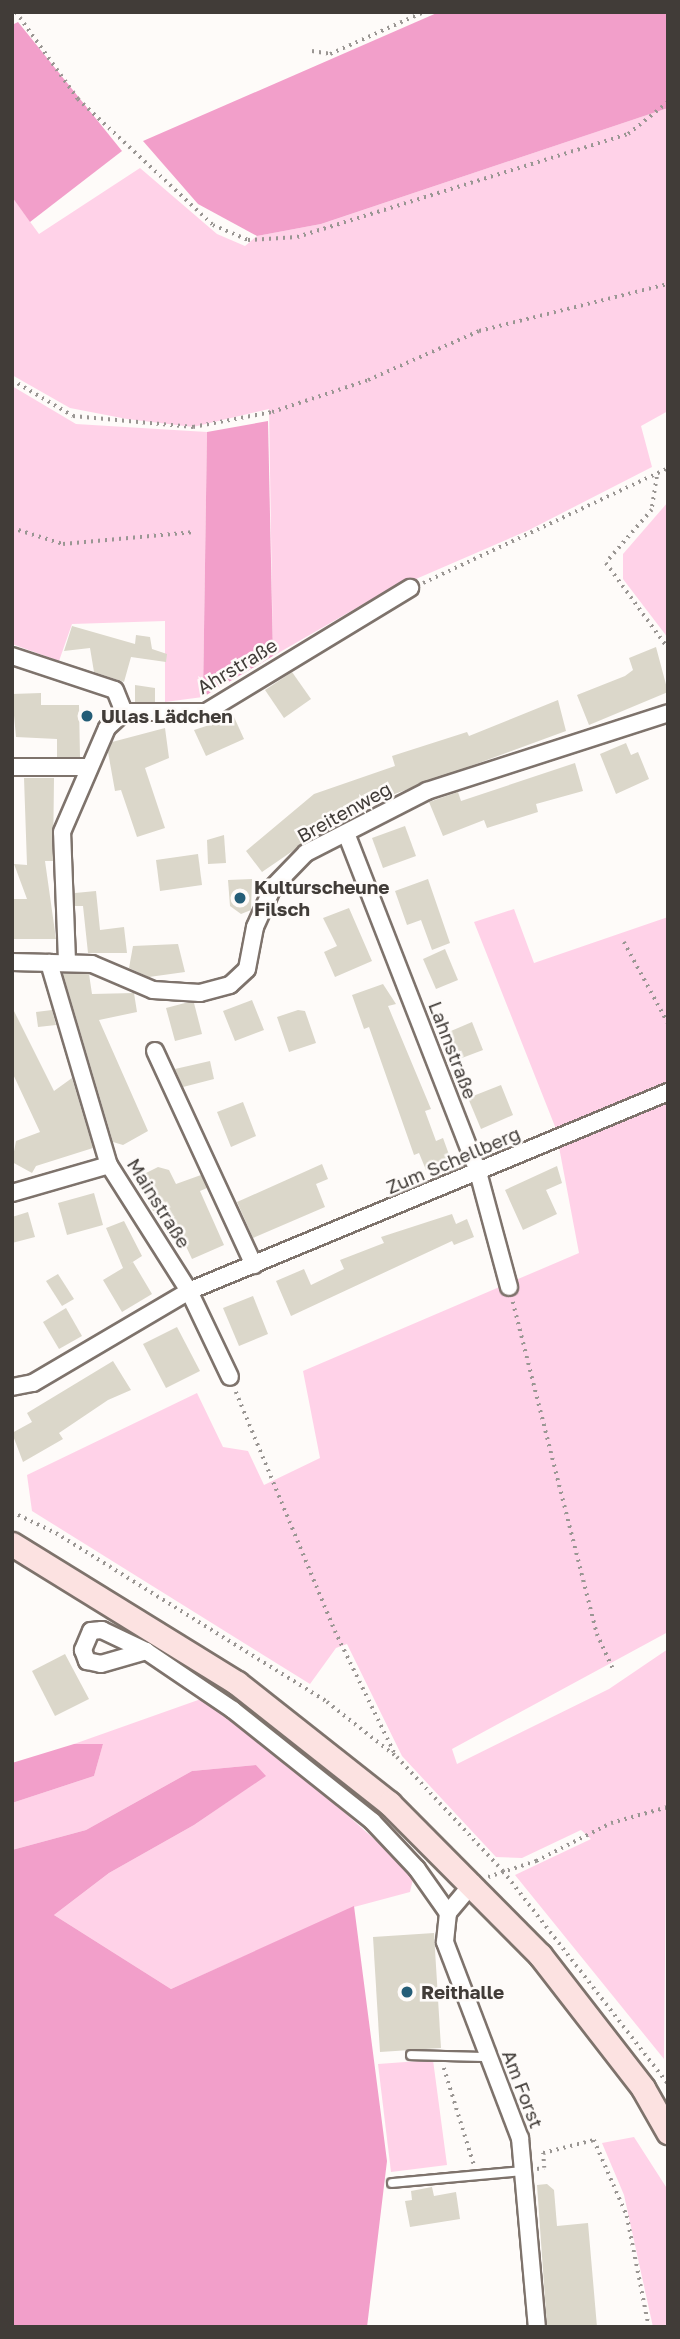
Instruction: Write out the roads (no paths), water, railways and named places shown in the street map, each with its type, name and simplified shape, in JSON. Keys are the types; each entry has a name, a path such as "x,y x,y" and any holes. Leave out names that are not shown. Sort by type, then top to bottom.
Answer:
{"main road":[{"path":"12,1544 168,1637 280,1714 389,1803 473,1883 540,1955 643,2088 668,2132"}],"street":[{"name":"Ahrstraße","path":"124,712 206,712 410,588"},
{"path":"12,656 115,690 124,712 107,728 87,767 62,832 67,961"},
{"name":"Breitenweg","path":"12,962 67,961 92,964 153,990 200,993 230,985 247,969 255,927 273,887 306,853 427,791 668,713"},
{"path":"12,766 87,767"},
{"name":"Lahnstraße","path":"346,833 478,1172 509,1287"},
{"name":"Mainstraße","path":"49,963 71,1050 110,1165 189,1291 230,1377"},
{"path":"155,1051 254,1265"},
{"name":"Zum Schellberg","path":"16,1388 189,1291 668,1092"},
{"path":"12,1193 110,1165"},
{"path":"146,1651 304,1763 372,1821 417,1869 447,1913 473,1883"},
{"name":"Am Forst","path":"447,1913 451,1964 520,2138 537,2327"}],"lane":[{"path":"411,2055 489,2057"},
{"path":"392,2183 524,2171"}],"place":[{"name":"Ullas Lädchen","path":"87,716"},
{"name":"Kulturscheune Filsch","path":"240,898"},
{"name":"Reithalle","path":"407,1992"}]}
